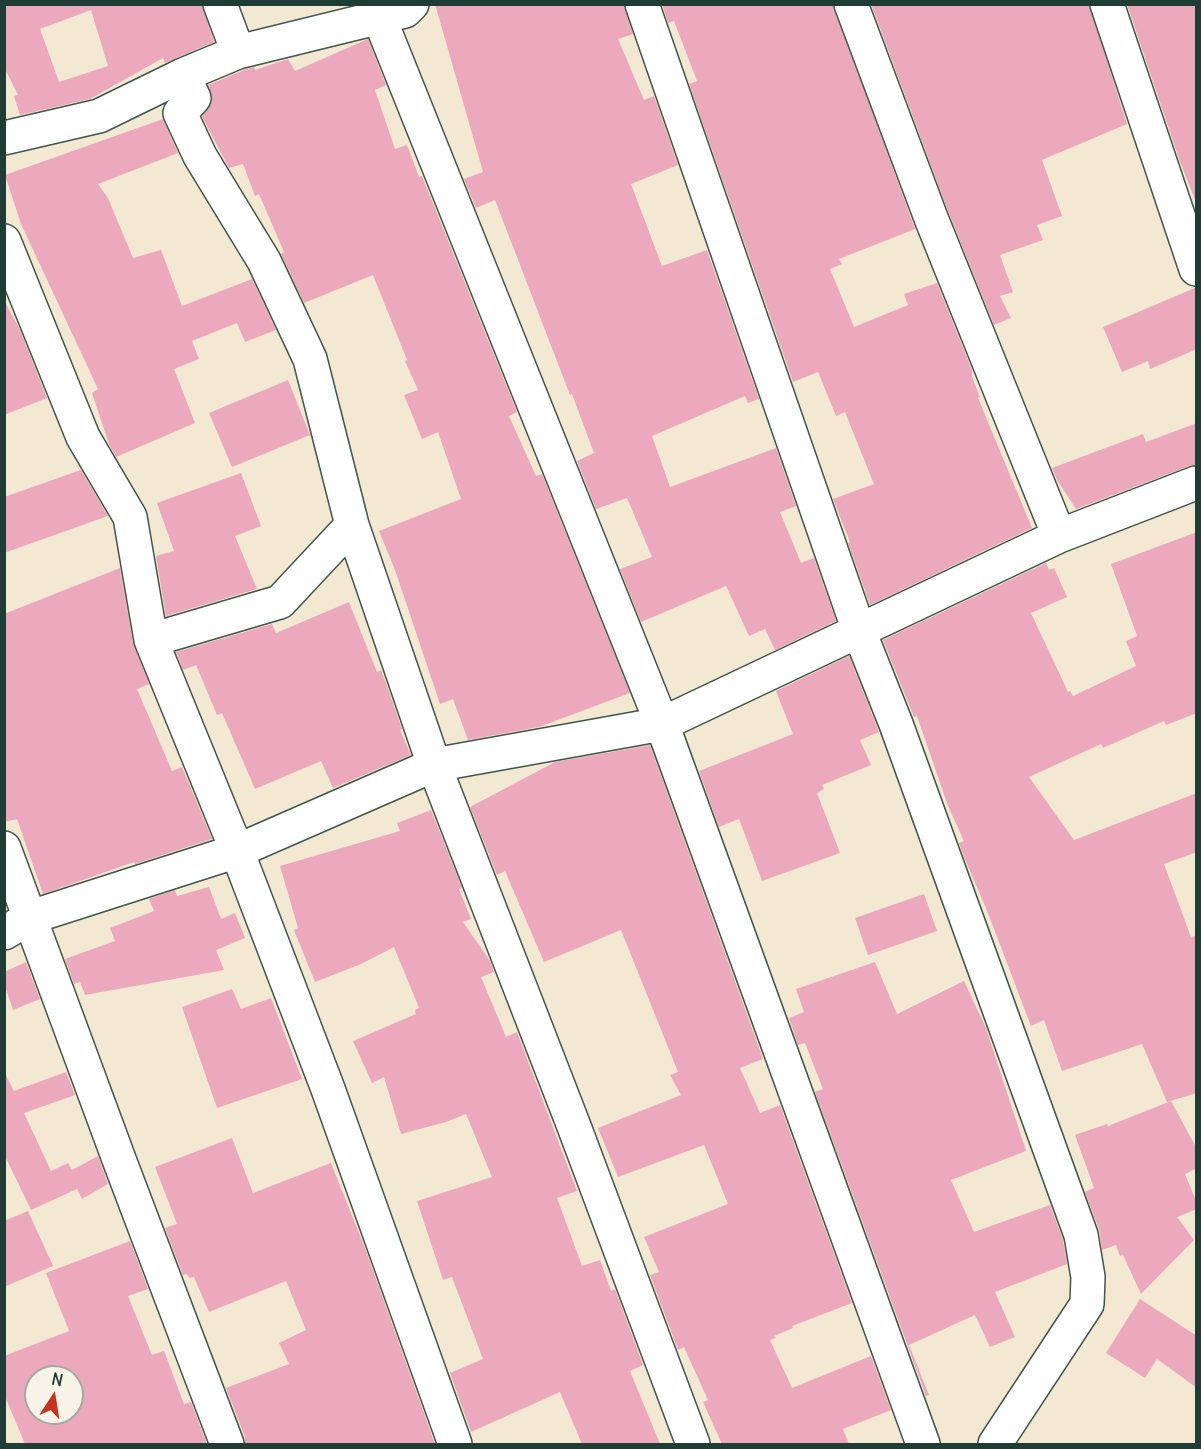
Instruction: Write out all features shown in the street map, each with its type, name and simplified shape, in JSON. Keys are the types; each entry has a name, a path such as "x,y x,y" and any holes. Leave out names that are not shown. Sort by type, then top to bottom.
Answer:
{"street":[{"path":"220,4 238,52"},
{"path":"7,131 99,116 183,75 238,52 405,11 412,4"},
{"path":"642,4 859,631 896,724 1081,1236 1088,1277 1087,1304 995,1444"},
{"path":"851,4 931,218 1059,536"},
{"path":"1107,4 1197,269"},
{"path":"378,17 662,724 922,1444"},
{"path":"183,75 194,98 180,113 200,156 264,261 310,360 352,525 434,765 575,1129 693,1444"},
{"path":"4,241 83,437 130,517 151,640 237,851 328,1089 455,1444"},
{"path":"18,925 237,851 434,765 662,724 1059,536 1197,483"},
{"path":"151,640 280,602 352,525"},
{"path":"4,848 18,925 124,1173 227,1444"}],"building":[{"path":"4,4 202,4 214,42 165,63 163,58 90,99 20,115 14,96 18,95 4,67","holes":["91,10 108,66 59,82 40,29"]},
{"path":"435,4 624,4 633,34 618,39 644,100 654,96 678,165 631,184 662,266 707,250 759,399 748,403 745,396 652,436 670,487 776,448 796,506 780,512 801,563 814,558 836,621 775,650 765,629 749,636 726,586 641,622 620,569 652,557 627,498 596,509 577,461 594,453 495,200 476,208 464,179 483,172"},
{"path":"662,4 833,4 915,229 839,259 842,264 830,269 854,327 908,305 904,294 937,283 972,370 972,377 980,397 978,398 1032,528 870,605 848,543 850,542 833,499 874,484 845,412 836,416 818,372 793,382 689,84 697,81 674,21 668,23"},
{"path":"871,4 1089,4 1127,124 1042,160 1062,216 1037,225 1043,240 1000,255 1013,292 1000,296 1011,318 994,325 948,211"},
{"path":"1127,4 1197,4 1197,199 1195,200 1179,159"},
{"path":"368,39 386,85 375,90 395,149 407,145 419,177 422,176 517,412 509,416 536,476 542,474 630,693 539,727 468,740 453,699 440,704 395,570 379,531 461,499 438,432 422,439 404,395 418,390 373,275 304,303 281,254 284,252 259,194 255,196 243,164 229,168 202,117 212,101 208,85 244,70 254,67 255,70 288,59 295,71"},
{"path":"163,119 178,153 98,184 108,198 133,258 161,250 182,306 252,279 276,330 245,342 237,323 192,341 199,359 174,369 195,423 116,457 109,444 92,393 98,389 21,224 5,175"},
{"path":"1197,287 1197,349 1150,369 1148,361 1122,372 1103,327"},
{"path":"4,300 20,330 47,398 4,415"},
{"path":"288,380 310,435 232,467 209,413"},
{"path":"1197,423 1197,465 1076,509 1052,468 1143,434 1146,442"},
{"path":"81,470 108,516 4,553 4,497"},
{"path":"241,473 261,526 235,536 257,589 166,616 156,556 174,551 157,503"},
{"path":"1197,532 1197,713 1166,725 1164,721 1103,748 1101,744 1029,777 1074,840 1197,793 1197,852 1164,864 1191,937 1197,935 1197,1093 1167,1102 1142,1044 1062,1071 1044,1020 1031,1026 964,857 959,843 964,841 948,806 917,716 914,717 883,640 1046,563 1049,570 1054,568 1067,597 1031,613 1068,692 1070,691 1073,696 1136,666 1126,641 1137,636 1111,564"},
{"path":"120,568 133,643 149,684 137,689 172,771 182,767 212,839 135,864 134,862 43,894 17,819 4,822 4,614"},
{"path":"349,602 377,672 381,670 402,729 400,730 411,755 333,788 321,761 255,789 222,713 217,715 196,665 183,670 176,652 272,624 276,633"},
{"path":"849,656 879,732 860,740 871,765 822,785 824,789 817,793 840,853 762,881 739,819 719,827 699,771 793,734 776,691"},
{"path":"650,745 763,1059 740,1068 760,1113 780,1105 852,1303 792,1326 793,1328 770,1340 792,1388 871,1356 891,1410 843,1429 849,1444 722,1444 703,1402 708,1400 684,1347 678,1350 650,1275 659,1272 644,1237 728,1204 704,1145 618,1177 598,1128 681,1095 670,1075 678,1072 621,930 544,962 505,871 497,875 470,807 555,762"},
{"path":"431,810 462,888 459,889 471,919 463,922 490,961 494,972 481,977 506,1037 517,1032 577,1191 557,1198 582,1266 600,1260 611,1291 615,1289 643,1365 630,1371 660,1444 582,1444 560,1392 471,1432 450,1373 483,1359 452,1277 443,1280 417,1201 492,1177 466,1114 401,1134 384,1077 372,1083 353,1041 416,1014 415,1010 419,1008 394,947 361,964 315,982 294,930 298,928 280,866 400,831 397,823"},
{"path":"209,887 221,919 235,913 245,938 216,950 224,970 85,995 80,982 74,984 65,959 115,941 110,928 154,911 149,899 175,890 177,896"},
{"path":"924,894 937,931 868,955 855,918"},
{"path":"26,962 40,999 13,1010 4,983 4,972"},
{"path":"875,962 897,1014 964,981 986,1028 1026,1151 951,1180 974,1232 1050,1205 1063,1240 1067,1264 995,1292 1015,1337 990,1347 975,1315 909,1345 929,1395 926,1396 815,1092 823,1089 805,1043 798,1045 789,1018 804,1012 796,989"},
{"path":"232,989 241,1009 271,998 302,1079 217,1108 182,1007"},
{"path":"4,1071 14,1091 66,1072 75,1095 24,1113 51,1171 68,1163 72,1170 98,1156 108,1184 82,1199 77,1189 31,1210 4,1154"},
{"path":"1171,1101 1197,1149 1197,1168 1185,1174 1197,1203 1197,1209 1177,1217 1194,1240 1141,1294 1116,1245 1102,1250 1099,1229 1085,1192 1094,1188 1075,1135 1107,1124 1108,1126"},
{"path":"232,1138 253,1193 331,1163 365,1248 435,1444 245,1444 245,1437 226,1388 289,1364 279,1343 306,1330 286,1281 209,1312 194,1277 189,1278 187,1274 183,1275 165,1228 177,1224 155,1167"},
{"path":"28,1211 53,1266 4,1287 4,1221"},
{"path":"130,1241 148,1289 128,1296 152,1355 164,1351 184,1404 191,1402 207,1444 25,1444 4,1394 4,1356 69,1331 46,1273"},
{"path":"1140,1299 1197,1336 1197,1388 1157,1359 1145,1378 1106,1353"}]}
